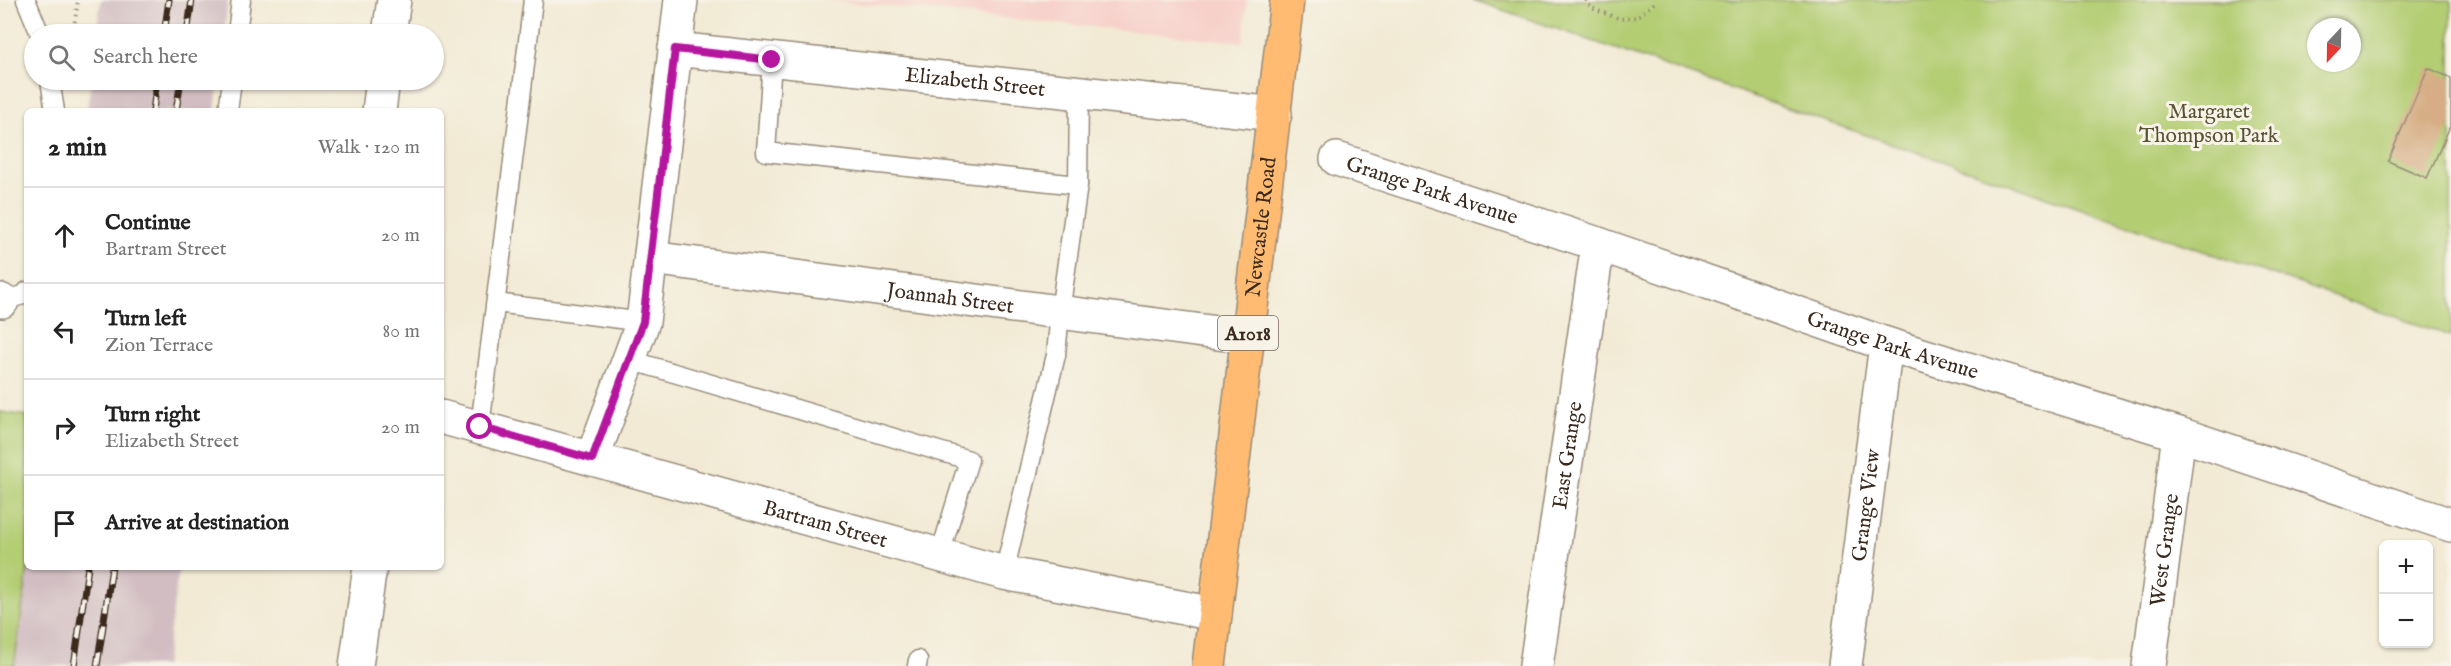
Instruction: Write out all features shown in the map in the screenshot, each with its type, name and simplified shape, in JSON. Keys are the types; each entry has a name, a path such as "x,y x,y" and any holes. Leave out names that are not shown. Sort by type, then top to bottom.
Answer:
{"highway":[{"name":"Newcastle Road","path":"1209,666 1287,0"}],"street":[{"path":"390,24 394,0"},
{"path":"592,459 643,322 681,0"},
{"name":"Elizabeth Street","path":"675,49 1079,95 1275,114"},
{"path":"379,108 382,90"},
{"name":"Grange Park Avenue","path":"1337,159 1598,244 1886,344 2180,434 2451,525"},
{"name":"East Grange","path":"1536,666 1598,244"},
{"name":"Joannah Street","path":"651,258 1248,337"},
{"name":"Grange View","path":"1845,666 1886,344"},
{"name":"Bartram Street","path":"444,418 1004,573 1215,614"},
{"name":"West Grange","path":"2149,666 2180,434"},
{"path":"356,666 370,570"}],"lane":[{"path":"26,0 36,24"},
{"path":"238,24 241,0"},
{"path":"480,427 533,0"},
{"path":"772,60 766,152 1078,185"},
{"path":"52,90 55,108"},
{"path":"228,108 230,90"},
{"path":"1004,573 1056,355 1078,185 1079,95"},
{"path":"496,303 643,322"},
{"path":"630,360 969,460 940,554"}],"path":[{"path":"74,24 78,0"},
{"path":"1586,0 1591,8 1620,19 1637,17 1654,3 1654,0"}],"shaded area":[{"path":"101,0 228,0 225,24 97,24"},
{"path":"822,0 1247,0 1243,42"},
{"path":"90,90 218,90 215,108 87,108"},
{"path":"28,570 179,570 165,666 14,666"}],"green space":[{"name":"Margaret Thompson Park","path":"1473,0 2451,0 2451,336"},
{"path":"0,412 24,416 24,570 28,570 14,666 0,666"}],"building":[{"path":"2428,68 2451,78 2451,124 2427,178 2388,161"}],"railway":[{"path":"165,24 169,0"},
{"path":"188,24 192,0"},
{"path":"153,108 156,90"},
{"path":"176,108 179,90"},
{"path":"74,666 88,570"},
{"path":"97,666 112,570"}],"route":[{"path":"480,427 592,459 643,322 675,49 772,60"}]}
